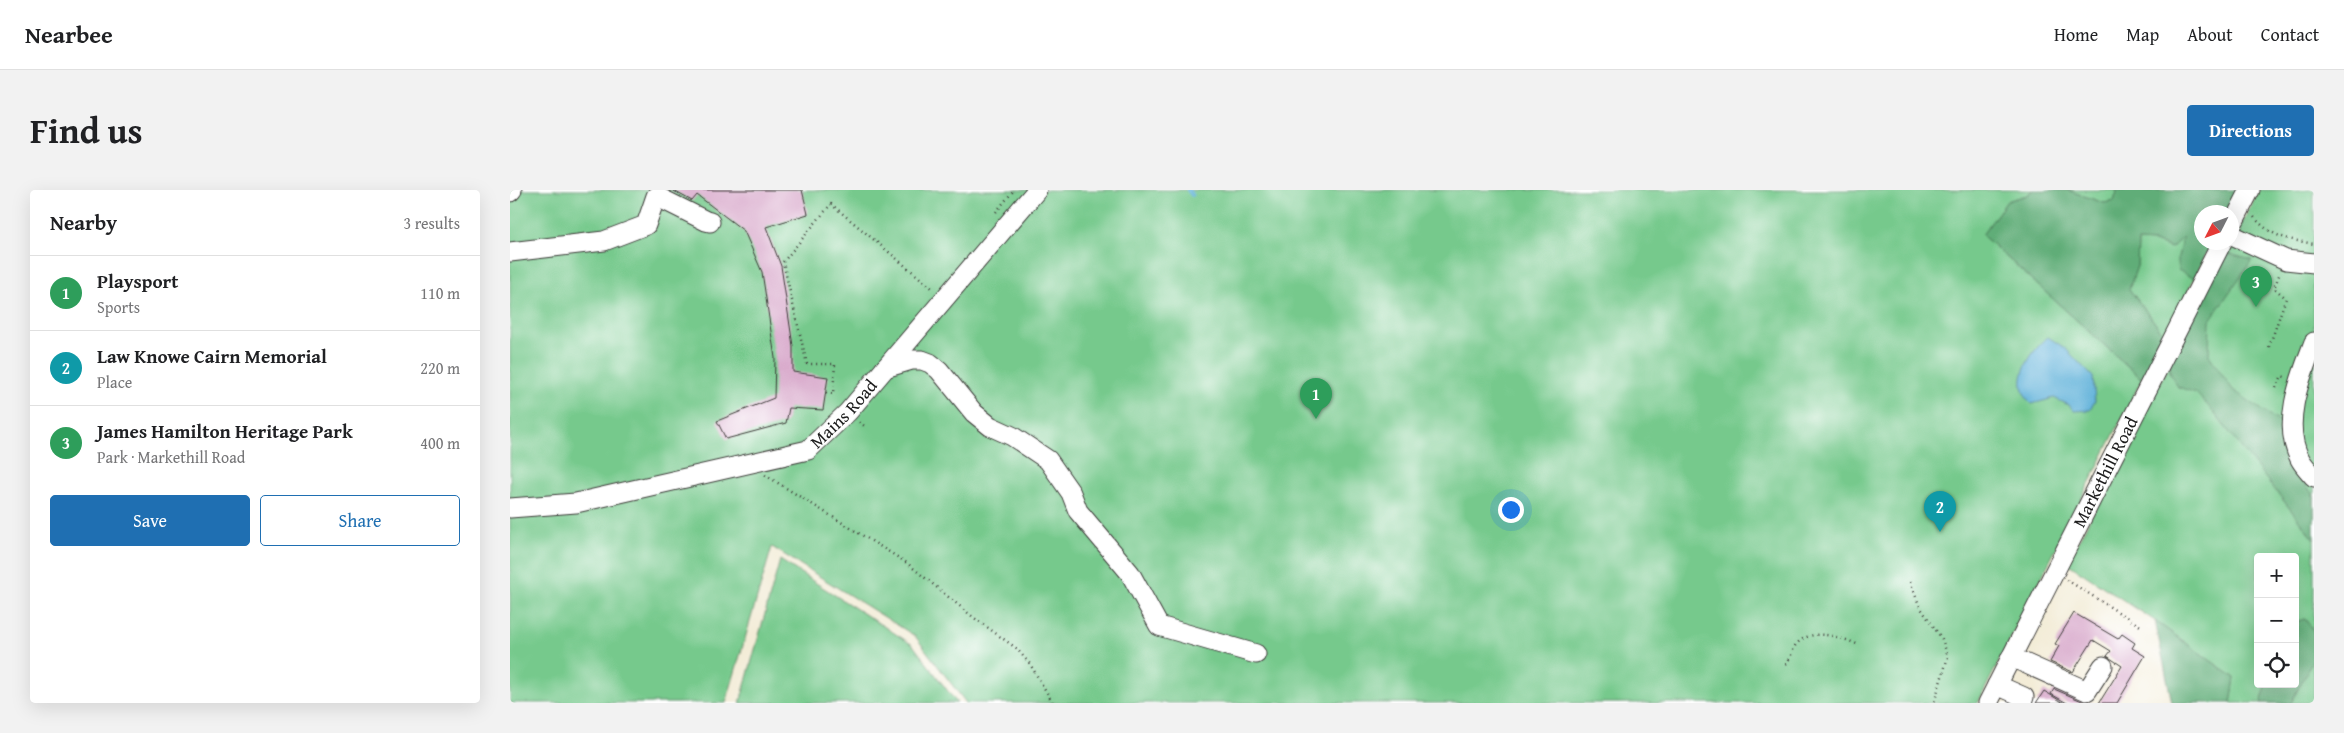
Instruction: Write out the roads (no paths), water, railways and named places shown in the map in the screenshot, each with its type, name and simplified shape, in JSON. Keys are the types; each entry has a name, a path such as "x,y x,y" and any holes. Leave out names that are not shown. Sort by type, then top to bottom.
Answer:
{"street":[{"name":"Mains Road","path":"510,508 576,503 808,450 848,412 1037,190"},
{"path":"510,252 604,241 612,238 646,224 656,196 710,222"},
{"path":"2239,211 2246,197"},
{"path":"2239,239 2286,260 2314,263"},
{"name":"Markethill Road","path":"1988,703 2218,250"},
{"path":"2314,342 2296,395 2292,430 2299,458 2314,477"},
{"path":"885,368 912,360 922,360 930,364 939,370 974,413 990,426 1012,436 1048,460 1071,494 1078,511 1130,573 1159,626 1256,654"},
{"path":"2011,657 2087,690 2103,666"},
{"path":"1997,685 2024,697 2022,703"}],"water":[{"path":"2048,337 2065,348 2093,377 2095,401 2090,410 2074,411 2069,405 2054,398 2032,404 2025,396 2022,387 2024,369 2034,351"}],"waterway":[{"path":"1188,190 1192,195"}],"place":[{"name":"James Hamilton Heritage Park","path":"2256,307"},
{"name":"Playsport","path":"1316,419"},
{"name":"Law Knowe Cairn Memorial","path":"1940,532"}]}
